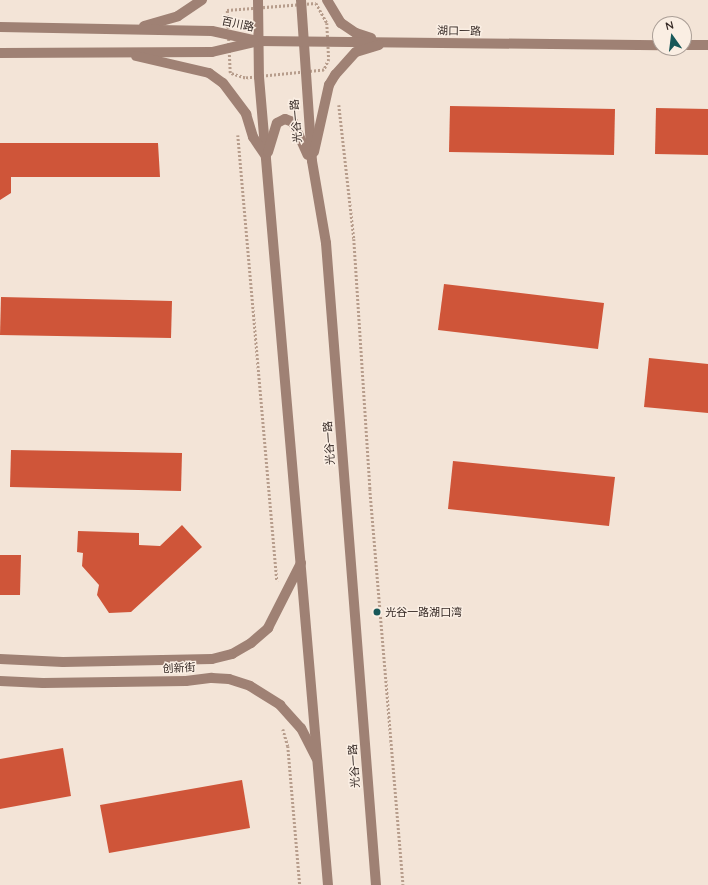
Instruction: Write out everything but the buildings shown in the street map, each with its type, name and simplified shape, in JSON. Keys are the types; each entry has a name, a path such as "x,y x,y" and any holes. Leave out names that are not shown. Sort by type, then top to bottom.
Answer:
{"main road":[{"path":"136,28 178,16 202,0"},
{"path":"327,0 341,22 356,33 386,42"},
{"name":"光谷一路","path":"302,2 303,41 312,161 326,243 376,885"},
{"path":"258,4 259,77 319,765 328,885"},
{"name":"百川路","path":"0,27 136,28 212,31 258,41"},
{"name":"百川路","path":"0,53 212,52 258,41"},
{"name":"湖口一路","path":"258,41 652,45"},
{"path":"312,161 329,85 337,71 356,52 386,42"},
{"path":"692,45 708,45"},
{"path":"120,52 209,73 222,83 246,114 253,137 267,158"},
{"path":"267,158 277,123 286,119 293,122 312,161"},
{"name":"创新街","path":"0,659 63,662 212,660 232,654 251,643 268,628 301,563"},
{"name":"创新街","path":"0,681 43,683 186,681 212,678 229,679 250,686 280,705 301,728 319,765"}],"path":[{"path":"227,10 258,4 302,2 316,3 323,15"},
{"path":"230,74 245,78 324,70"},
{"path":"339,98 354,239 370,490 403,885"},
{"path":"237,132 277,585"},
{"path":"282,725 288,746 300,885"}],"place":[{"name":"光谷一路湖口湾","path":"377,612"}]}
